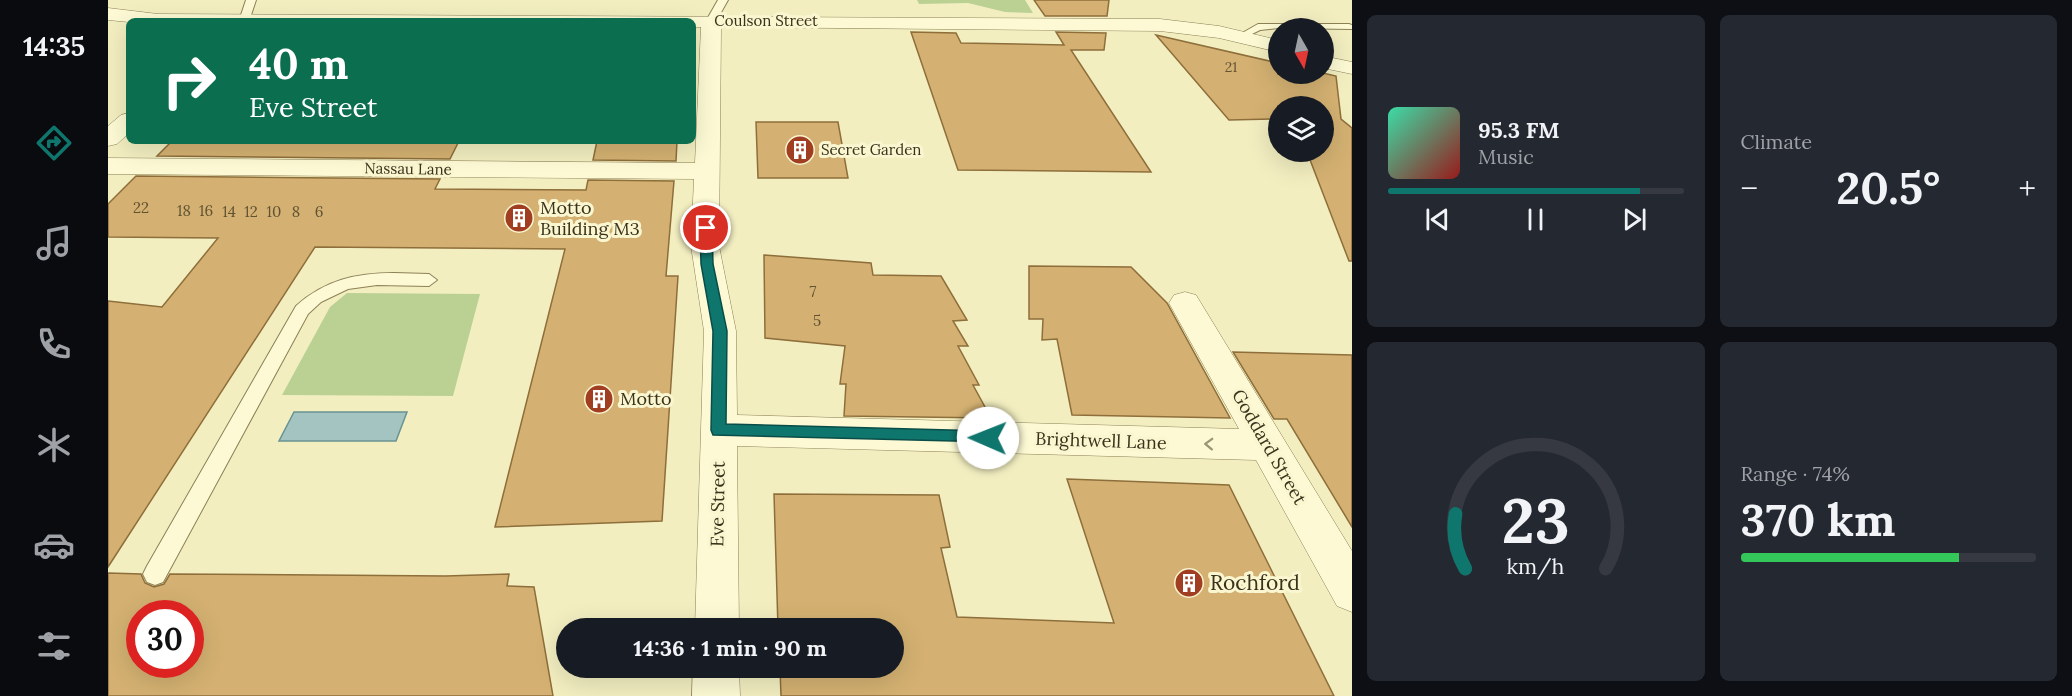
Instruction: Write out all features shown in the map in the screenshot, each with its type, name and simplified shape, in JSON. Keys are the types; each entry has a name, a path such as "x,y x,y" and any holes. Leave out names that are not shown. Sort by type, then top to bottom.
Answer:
{"street":[{"name":"Coulson Street","path":"373,18 717,10 1160,25 1242,36 1268,43"},
{"name":"Eve Street","path":"717,10 705,246 720,331 717,618"},
{"name":"Coulson Street","path":"108,14 141,18"},
{"path":"1334,64 1352,68"},
{"path":"108,139 126,123"},
{"name":"Nassau Lane","path":"108,166 708,171"},
{"name":"Goddard Street","path":"1185,303 1352,591"},
{"name":"Brightwell Lane","path":"719,430 1268,445"},
{"path":"716,678 716,696"}],"lane":[{"path":"245,18 251,0"},
{"path":"1242,36 1258,27 1349,27"},
{"path":"155,574 302,310 312,299 324,290 363,279 429,280"}],"green space":[{"path":"917,0 1025,0 1033,13 1005,12 968,3 919,4"},
{"path":"347,293 480,294 453,396 282,395 330,307"}],"water":[{"path":"294,412 407,412 396,441 279,441"}],"building":[{"path":"1034,0 1109,0 1107,16 1045,16"},
{"path":"911,32 956,33 961,43 1064,45 1056,32 1106,33 1104,50 1071,50 1151,172 958,170"},
{"path":"1156,35 1268,61 1268,84 1334,84 1334,76 1336,76 1341,119 1352,128 1352,261 1349,261 1311,162 1334,162 1334,96 1268,96 1268,119 1229,120"},
{"name":"Secret Garden","path":"756,122 838,122 848,178 758,178"},
{"path":"169,144 458,144 450,159 157,156"},
{"path":"596,144 677,144 676,161 593,160"},
{"path":"136,176 440,179 435,189 586,190 588,180 674,181 666,276 678,276 662,521 495,527 565,249 315,247 108,567 108,301 162,307 218,238 108,237 108,204"},
{"path":"764,255 871,263 873,275 941,276 967,320 953,321 968,346 958,346 979,385 973,385 991,418 844,416 846,384 840,384 845,346 765,338"},
{"path":"1029,266 1131,267 1167,303 1230,418 1072,415 1057,339 1042,340 1043,319 1029,319"},
{"path":"1233,352 1352,355 1352,527 1287,419 1274,419"},
{"name":"Rochford","path":"1067,479 1229,485 1334,696 781,696 780,678 904,678 904,618 778,618 774,494 939,495 950,547 941,548 957,617 1114,623"},
{"path":"108,573 141,574 145,583 154,587 164,584 170,574 446,576 509,574 507,586 534,587 553,696 108,696"}],"place":[{"name":"Secret Garden","path":"800,150"},
{"name":"Motto Building M3","path":"519,218"},
{"name":"Motto","path":"599,399"},
{"name":"Rochford","path":"1189,583"}],"route":[{"path":"706,228 707,264 720,331 719,430 988,438"}]}
